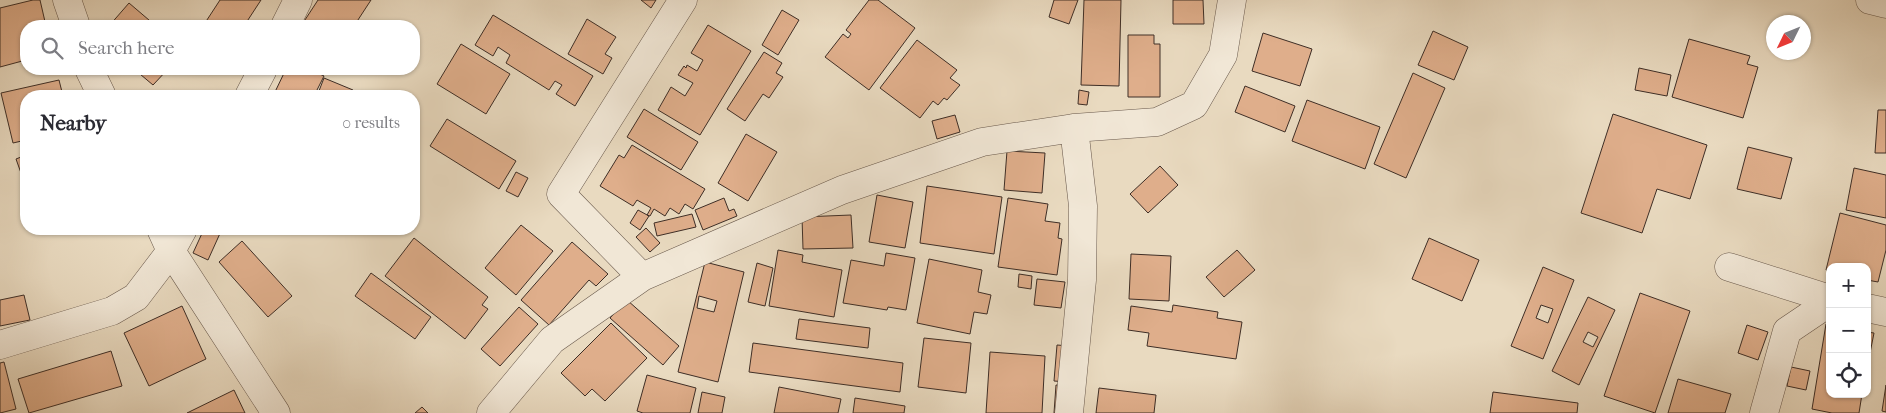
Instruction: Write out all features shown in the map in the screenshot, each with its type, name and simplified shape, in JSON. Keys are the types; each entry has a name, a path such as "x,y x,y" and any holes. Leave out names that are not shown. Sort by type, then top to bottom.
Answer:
{"street":[{"path":"67,0 74,20"},
{"path":"288,20 298,0"},
{"path":"642,277 561,194 683,0"},
{"path":"491,413 552,340 642,277 842,190 982,142 1074,128 1157,122 1194,105 1223,55 1232,0"},
{"path":"1870,0 1886,4"},
{"path":"92,75 99,90"},
{"path":"252,90 260,75"},
{"path":"1069,413 1082,280 1083,206 1074,128"},
{"path":"0,345 112,311 136,297 172,236 276,413"},
{"path":"1729,267 1826,299"},
{"path":"1764,413 1787,331 1826,303"},
{"path":"1871,309 1886,312"}],"building":[{"path":"40,0 45,20 20,20 20,62 0,67 0,8"},
{"path":"220,0 261,0 248,20 207,20"},
{"path":"318,0 371,0 358,20 305,20"},
{"path":"641,0 656,0 651,8"},
{"path":"869,0 878,0 915,28 869,90 825,57 843,34 848,38 851,34 846,30"},
{"path":"1054,0 1078,0 1069,24 1049,17"},
{"path":"1084,0 1121,0 1119,86 1081,85"},
{"path":"1173,0 1203,0 1204,24 1173,24"},
{"path":"129,3 149,20 114,20"},
{"path":"782,10 799,20 778,55 762,45"},
{"path":"493,15 593,76 575,106 556,94 562,85 555,81 549,90 506,63 510,55 498,47 493,56 475,45"},
{"path":"587,19 616,37 605,54 612,58 603,74 568,54"},
{"path":"708,25 751,51 700,135 658,110 671,87 685,96 693,83 678,75 684,66 686,68 687,65 697,71 703,60 691,53"},
{"path":"1433,31 1468,47 1454,80 1418,65"},
{"path":"1263,33 1312,49 1300,86 1252,71"},
{"path":"1128,35 1154,35 1154,44 1160,44 1160,97 1128,97"},
{"path":"1689,39 1750,56 1747,64 1758,67 1743,118 1672,97"},
{"path":"917,40 957,70 950,78 960,85 947,100 944,98 938,105 933,101 920,118 880,88"},
{"path":"461,44 510,74 486,114 437,84"},
{"path":"764,52 782,63 776,73 783,77 769,98 763,94 745,121 727,109"},
{"path":"1639,68 1671,75 1667,96 1635,90"},
{"path":"1413,73 1445,88 1406,178 1374,164"},
{"path":"141,75 162,75 153,85"},
{"path":"283,75 324,76 317,90 276,90"},
{"path":"324,78 353,90 319,90"},
{"path":"59,80 62,90 20,90 20,141 13,143 1,93"},
{"path":"1245,86 1295,106 1285,132 1235,112"},
{"path":"1079,90 1089,92 1087,105 1078,104"},
{"path":"1307,100 1380,127 1365,169 1292,141"},
{"path":"644,109 698,142 681,170 627,137"},
{"path":"1878,110 1886,110 1886,153 1875,153"},
{"path":"1613,114 1707,145 1690,199 1657,189 1642,233 1581,213"},
{"path":"955,115 960,132 937,139 932,121"},
{"path":"447,119 516,161 499,189 430,146"},
{"path":"746,134 777,152 748,201 718,183"},
{"path":"632,145 705,189 693,209 685,204 679,214 670,208 665,216 654,209 650,216 647,215 651,208 637,200 633,206 600,186 619,155 624,158"},
{"path":"1748,147 1792,158 1781,199 1737,189"},
{"path":"1007,151 1045,153 1042,193 1004,190"},
{"path":"20,157 20,170 16,159"},
{"path":"1160,166 1178,185 1148,213 1130,194"},
{"path":"1854,168 1886,175 1886,218 1846,210"},
{"path":"516,172 528,178 518,197 506,191"},
{"path":"927,186 1002,197 994,254 920,243"},
{"path":"877,195 913,202 905,248 869,242"},
{"path":"724,198 729,211 734,209 737,216 703,230 695,210"},
{"path":"1008,198 1048,204 1045,221 1060,223 1058,238 1062,239 1057,275 998,267"},
{"path":"638,210 649,216 640,230 630,223"},
{"path":"1840,213 1886,225 1886,250 1878,282 1871,281 1871,263 1828,263"},
{"path":"692,214 696,227 657,236 654,223"},
{"path":"851,215 853,248 803,249 802,217"},
{"path":"521,225 553,251 516,295 485,268"},
{"path":"646,228 660,243 650,252 636,237"},
{"path":"201,235 219,235 208,260 193,253"},
{"path":"414,238 488,297 482,305 488,309 465,339 385,276"},
{"path":"1429,238 1479,260 1462,301 1412,279"},
{"path":"242,241 292,296 268,317 219,262"},
{"path":"572,242 608,274 596,286 589,280 549,325 521,300"},
{"path":"778,250 803,255 802,262 842,270 834,317 769,306"},
{"path":"1237,250 1255,270 1224,297 1206,277"},
{"path":"886,253 915,258 906,310 888,307 887,310 843,303 851,260 884,266"},
{"path":"1131,254 1171,256 1169,301 1129,299"},
{"path":"929,259 982,270 978,292 991,295 987,314 974,312 970,334 917,323"},
{"path":"705,262 744,272 718,382 678,372","holes":["699,296 717,301 714,312 697,308"]},
{"path":"757,263 773,268 765,306 748,302"},
{"path":"1543,267 1574,280 1543,359 1511,346","holes":["1541,305 1553,309 1548,323 1536,318"]},
{"path":"371,273 431,317 415,339 355,296"},
{"path":"1019,274 1032,276 1031,289 1018,287"},
{"path":"1037,279 1065,282 1061,308 1034,305"},
{"path":"1640,293 1690,311 1655,413 1604,396"},
{"path":"24,295 30,320 0,326 0,300"},
{"path":"1588,297 1615,310 1579,385 1552,371","holes":["1588,332 1598,337 1593,347 1583,342"]},
{"path":"627,300 679,346 663,365 610,318"},
{"path":"1173,305 1218,312 1217,318 1242,322 1236,359 1147,346 1149,333 1128,330 1131,306 1172,312"},
{"path":"182,306 206,359 149,386 124,333"},
{"path":"519,307 538,324 500,366 481,349"},
{"path":"799,319 870,328 868,348 796,339"},
{"path":"611,323 647,358 605,401 592,389 585,396 561,373"},
{"path":"1826,324 1826,398 1861,398 1859,413 1832,413 1812,409"},
{"path":"1747,325 1768,332 1758,360 1738,353"},
{"path":"1871,333 1874,333 1871,348"},
{"path":"924,338 971,343 966,393 918,387"},
{"path":"753,343 903,363 900,392 749,372"},
{"path":"1057,345 1070,346 1068,382 1054,381"},
{"path":"111,351 122,386 29,413 18,379"},
{"path":"990,352 1045,356 1042,413 986,413"},
{"path":"4,362 16,409 0,413 0,363"},
{"path":"1791,367 1810,371 1806,390 1787,386"},
{"path":"647,375 696,388 690,413 643,413 637,411"},
{"path":"1678,379 1731,394 1725,413 1668,413"},
{"path":"1056,385 1069,386 1067,413 1054,413"},
{"path":"1886,385 1886,412 1882,411"},
{"path":"779,387 841,399 838,413 774,413"},
{"path":"1099,388 1156,395 1154,413 1096,413"},
{"path":"234,390 245,413 187,413"},
{"path":"702,392 725,397 722,413 698,413"},
{"path":"1493,392 1578,403 1577,413 1490,413"},
{"path":"855,398 905,406 904,413 853,413"},
{"path":"422,407 428,413 415,413"}]}
